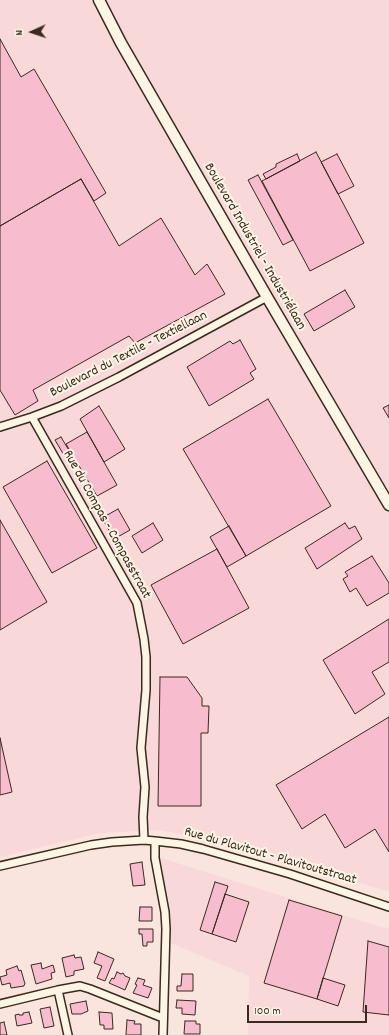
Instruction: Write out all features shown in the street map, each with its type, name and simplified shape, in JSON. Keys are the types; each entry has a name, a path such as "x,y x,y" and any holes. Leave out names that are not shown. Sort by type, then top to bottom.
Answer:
{"main road":[{"name":"Boulevard Industriel - Industriélaan","path":"98,0 267,297 389,505"}],"street":[{"name":"Boulevard du Textile - Textiellaan","path":"0,428 61,406 119,377 267,297"},
{"name":"Rue du Compas - Compasstraat","path":"32,417 137,603 146,657 146,690 141,748 145,787 143,817 144,840"},
{"name":"Rue du Plavitout - Plavitoutstraat","path":"0,866 105,843 144,840 155,841 181,844 290,874 389,906"},
{"path":"155,841 166,929 163,1035"},
{"path":"0,1004 80,986 164,1018"},
{"path":"58,990 68,1035"}],"shaded area":[{"path":"0,0 389,0 389,890 387,891 222,842 159,830 100,833 0,857"},
{"path":"161,858 381,927 389,928 389,1035 248,1035 249,976 171,943"}],"building":[{"path":"0,39 21,77 34,69 106,193 94,201 81,179 0,226"},
{"path":"316,152 364,243 310,271 262,181"},
{"path":"297,154 300,161 266,179 263,174 276,167 276,164"},
{"path":"337,154 354,186 338,194 321,162"},
{"path":"258,175 293,240 283,245 248,180"},
{"path":"81,179 119,246 161,218 195,275 207,264 225,294 135,343 129,336 33,390 38,401 15,415 0,390 0,226"},
{"path":"345,290 355,307 314,331 304,314"},
{"path":"240,340 256,369 250,373 254,379 209,406 187,367 230,341 233,344"},
{"path":"268,399 331,506 246,556 183,449"},
{"path":"389,405 389,418 383,408"},
{"path":"99,406 125,449 104,462 80,419"},
{"path":"87,432 117,485 97,496 66,444"},
{"path":"61,437 77,464 71,467 55,440"},
{"path":"47,461 97,548 52,573 3,487"},
{"path":"118,509 130,530 114,539 102,518"},
{"path":"0,520 47,602 0,630"},
{"path":"153,523 163,540 142,553 132,536"},
{"path":"345,523 349,529 355,526 362,539 317,569 305,548"},
{"path":"229,526 246,556 227,567 210,537"},
{"path":"217,549 249,608 183,644 151,585"},
{"path":"372,556 389,583 389,593 367,606 356,588 350,592 343,579 348,576 345,572"},
{"path":"389,619 389,662 372,672 385,694 355,714 323,660"},
{"path":"160,677 187,677 202,698 202,706 209,706 208,733 201,733 201,806 158,806"},
{"path":"389,717 389,852 375,829 345,848 325,814 302,829 276,785"},
{"path":"0,738 12,792 0,795"},
{"path":"142,862 145,885 133,886 130,864"},
{"path":"215,882 228,886 212,934 200,930"},
{"path":"225,894 249,902 236,942 212,934"},
{"path":"289,900 342,916 317,999 264,983"},
{"path":"140,907 152,907 152,921 139,921"},
{"path":"139,929 153,929 153,942 147,942 147,946 143,946 142,934 139,934"},
{"path":"368,941 389,947 389,1015 363,1012"},
{"path":"98,952 114,959 105,981 97,978 102,966 94,963"},
{"path":"74,955 75,958 81,957 84,969 74,971 74,975 66,977 62,958"},
{"path":"41,963 42,969 53,965 55,972 51,973 52,979 36,984 31,965"},
{"path":"17,966 19,971 21,970 25,984 24,986 11,988 10,983 2,985 0,977 7,975 6,970"},
{"path":"117,972 121,974 123,973 125,976 130,978 125,990 109,983 112,978 114,979"},
{"path":"182,974 193,974 193,991 177,991 177,986 181,986"},
{"path":"138,978 145,980 143,985 152,988 148,998 133,993 137,985 135,984"},
{"path":"323,978 345,985 338,1006 317,999"},
{"path":"177,1000 196,1001 195,1015 182,1014 182,1008 176,1008"},
{"path":"86,1001 88,1011 81,1014 72,1014 70,1004"},
{"path":"50,1007 54,1026 44,1028 40,1009"},
{"path":"29,1012 32,1023 17,1026 15,1015 23,1015 23,1013"},
{"path":"99,1012 112,1013 113,1029 104,1029 104,1025 100,1025"},
{"path":"127,1020 135,1021 134,1024 141,1024 141,1035 126,1035"},
{"path":"185,1021 196,1021 196,1024 200,1024 200,1034 184,1034"},
{"path":"4,1022 7,1035 0,1035 0,1023"}]}
